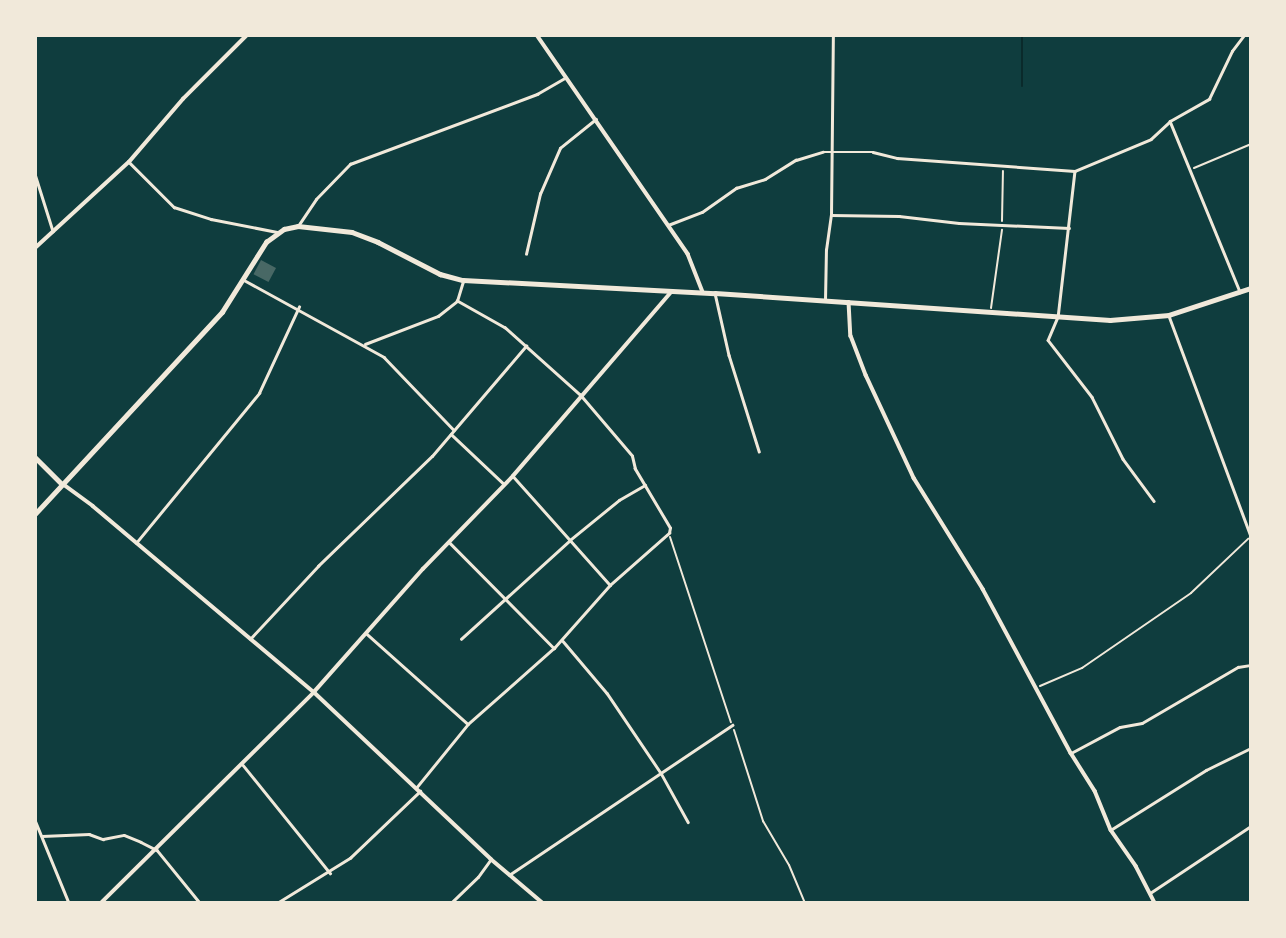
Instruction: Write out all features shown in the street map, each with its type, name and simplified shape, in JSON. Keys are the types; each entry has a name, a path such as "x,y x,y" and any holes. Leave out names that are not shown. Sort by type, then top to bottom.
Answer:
{"main road":[{"path":"35,513 222,312 244,280 258,252 277,232 298,226 352,232 378,242 440,274 463,280 703,292 1110,320 1169,315 1251,288"},
{"path":"35,457 61,483"}],"street":[{"path":"35,248 129,162 183,99 247,35"},
{"path":"537,35 688,254 703,292"},
{"path":"825,300 826,250 831,215 832,35"},
{"path":"668,225 702,212 736,188 765,179 796,160 832,153 873,152 897,158 1075,172 1151,139 1170,121 1209,99 1232,51 1244,35"},
{"path":"298,226 316,199 350,164 537,94 565,78"},
{"path":"526,254 540,194 560,148 596,118"},
{"path":"1170,121 1240,292"},
{"path":"129,162 174,208 211,219 277,232"},
{"path":"1075,172 1058,317 1048,340 1092,397 1123,459 1154,501"},
{"path":"35,174 53,233"},
{"path":"831,215 1069,228"},
{"path":"244,280 299,307 384,356 454,430"},
{"path":"365,344 438,316 457,302 463,280"},
{"path":"101,903 314,692 513,475 671,292"},
{"path":"715,293 729,355 759,451"},
{"path":"277,903 330,873 360,849 418,789 468,724 554,648 610,584 669,533 670,528 632,456 616,433 580,395 505,328 457,302"},
{"path":"849,302 851,336 909,467 984,589 1071,754 1095,791 1111,830 1155,903"},
{"path":"136,543 259,393 299,307"},
{"path":"1169,315 1251,536"},
{"path":"250,639 318,566 394,495 451,435 526,346"},
{"path":"451,435 504,484"},
{"path":"513,475 610,584"},
{"path":"61,483 314,692 491,859 543,903"},
{"path":"461,639 503,598 570,540 618,500 645,485"},
{"path":"450,543 554,648"},
{"path":"368,634 468,724"},
{"path":"562,640 607,693 661,773 688,822"},
{"path":"1071,754 1120,727 1142,723 1238,667 1251,665"},
{"path":"509,875 732,725"},
{"path":"1111,830 1206,770 1251,748"},
{"path":"243,765 330,873"},
{"path":"35,820 69,903"},
{"path":"1150,893 1251,826"},
{"path":"42,836 89,834 103,839 124,835 157,849 200,903"},
{"path":"451,903 478,877 491,859"}],"path":[{"path":"1190,170 1251,144"},
{"path":"990,312 1002,223 1003,166"},
{"path":"1037,688 1082,668 1191,593 1251,536"}],"building":[{"path":"261,260 276,268 268,282 253,274"}],"waterway":[{"path":"1022,35 1022,86"}]}
